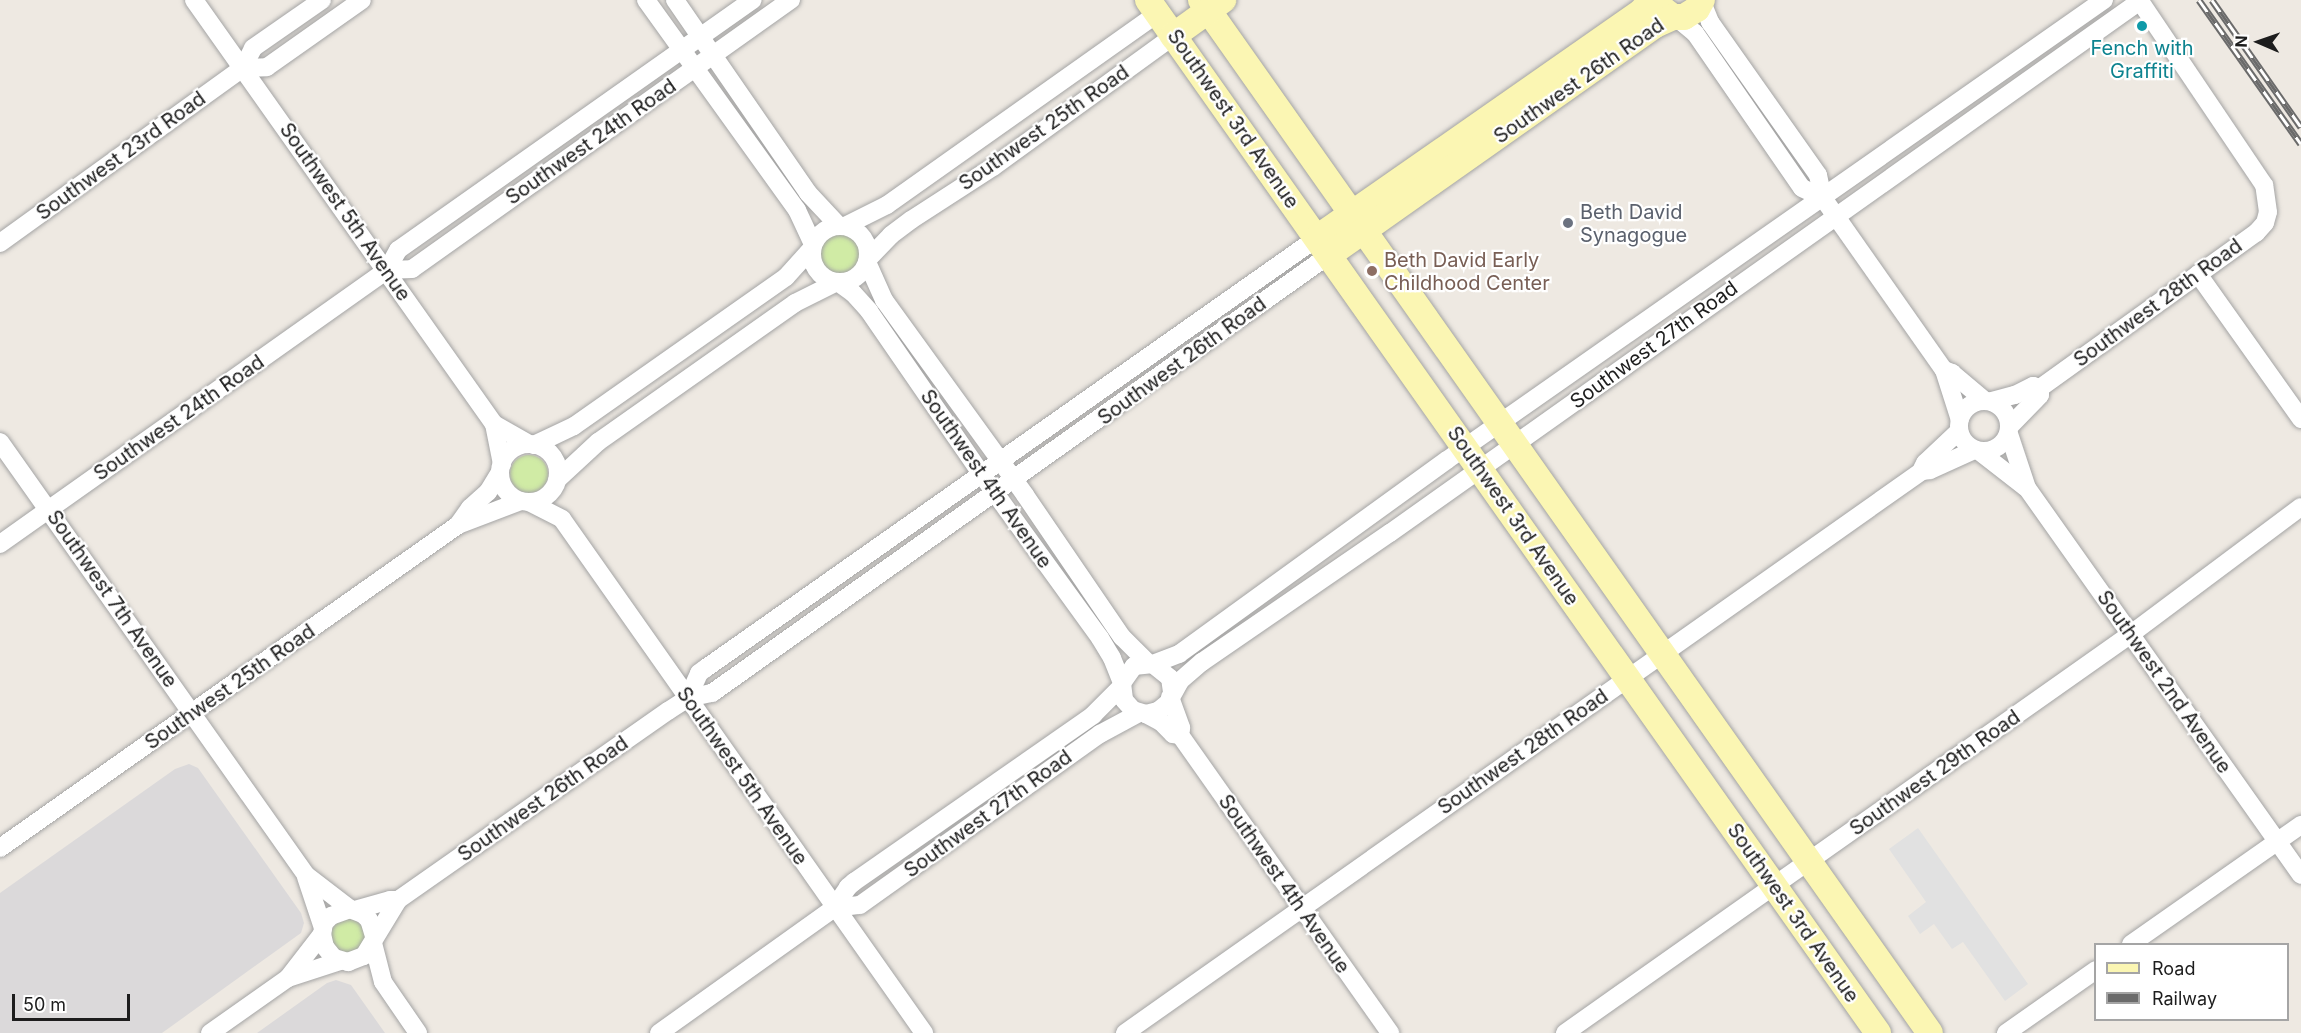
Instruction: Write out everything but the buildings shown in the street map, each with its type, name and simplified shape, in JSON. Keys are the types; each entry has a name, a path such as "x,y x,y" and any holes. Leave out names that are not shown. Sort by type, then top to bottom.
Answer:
{"main road":[{"name":"Southwest 26th Road","path":"1358,223 1641,12 1651,0"},
{"name":"Southwest 26th Road","path":"1323,247 1655,25 1669,12 1690,15 1702,1"},
{"name":"Southwest 3rd Avenue","path":"1161,4 1173,36 1878,1033"},
{"name":"Southwest 3rd Avenue","path":"1210,4 1358,223 1930,1033"},
{"name":"Southwest 25th Road","path":"1173,36 1210,4"}],"street":[{"name":"Southwest 5th Avenue","path":"195,0 494,423 532,444"},
{"name":"Southwest 23rd Road","path":"0,243 243,69 253,48 322,0"},
{"name":"Southwest 23rd Road","path":"243,69 267,67 363,0"},
{"path":"646,0 797,210 813,246 815,268 822,277 838,282"},
{"path":"675,0 808,193 842,226 858,232 863,238 867,261 856,277 838,282 795,303 592,447 556,482 548,495 525,502 506,490 501,468 512,450 574,426 786,277 823,231 842,226"},
{"name":"Southwest 24th Road","path":"0,544 387,270 398,250 753,0"},
{"name":"Southwest 24th Road","path":"387,270 412,269 791,0"},
{"name":"Southwest 27th Road","path":"1171,695 1202,662 1472,459 1823,198 2104,0"},
{"path":"1702,1 1710,22 1818,175 1823,198 1944,370 1965,442 1977,451 1995,450 2009,430 2005,411 1952,373 1944,370"},
{"name":"Southwest 27th Road","path":"1151,663 1179,654 1472,459 1835,215 2140,1"},
{"name":"Southwest 28th Road","path":"2040,388 2256,233 2265,223 2268,212 2264,185 2140,1"},
{"name":"Southwest 25th Road","path":"842,226 882,209 1161,4"},
{"path":"1669,12 1695,33 1802,188 1823,198"},
{"name":"Southwest 25th Road","path":"867,261 891,235 911,220 993,167 1173,36"},
{"name":"Southwest 26th Road","path":"688,698 699,673 1001,462 1323,247"},
{"name":"Southwest 26th Road","path":"373,940 398,900 688,698 712,693 995,494 1323,247"},
{"name":"Southwest 4th Avenue","path":"867,261 884,300 1014,480 1126,643 1151,663"},
{"path":"2198,274 2301,419"},
{"name":"Southwest 4th Avenue","path":"838,282 853,293 868,311 995,494 1105,646 1122,685"},
{"name":"Southwest 28th Road","path":"1988,401 2015,395 2033,386 2040,388"},
{"name":"Southwest 28th Road","path":"2009,430 2040,395 2040,388"},
{"path":"1960,425 1971,404 1988,401"},
{"name":"Southwest 5th Avenue","path":"494,423 501,468"},
{"name":"Southwest 28th Road","path":"1922,471 1925,463 1960,425"},
{"name":"Southwest 2nd Avenue","path":"2009,430 2027,488"},
{"name":"Southwest 7th Avenue","path":"0,442 306,875 352,910"},
{"path":"532,444 542,447 553,457 556,464 556,482"},
{"name":"Southwest 28th Road","path":"1125,1033 1922,471 1977,451"},
{"name":"Southwest 2nd Avenue","path":"1977,451 2027,488 2301,875"},
{"name":"Southwest 25th Road","path":"458,525 470,507 488,492 501,468"},
{"name":"Southwest 5th Avenue","path":"556,482 562,510 561,519"},
{"name":"Southwest 5th Avenue","path":"525,502 561,519 924,1033"},
{"name":"Southwest 25th Road","path":"0,848 192,715 458,525 525,502"},
{"name":"Southwest 29th Road","path":"1565,1033 2131,634 2301,507"},
{"path":"1151,663 1166,672 1171,695 1158,711 1143,714 1128,706 1122,685 1134,666 1151,663"},
{"name":"Southwest 27th Road","path":"659,1033 834,908 848,887 1093,715 1122,685"},
{"name":"Southwest 4th Avenue","path":"1171,695 1181,728 1180,735 1300,909 1390,1033"},
{"name":"Southwest 27th Road","path":"834,908 860,905 1100,734 1143,714"},
{"name":"Southwest 4th Avenue","path":"1143,714 1161,722 1173,734 1180,735"},
{"path":"2134,943 2301,825"},
{"name":"Southwest 7th Avenue","path":"306,875 322,931"},
{"name":"Southwest 26th Road","path":"352,910 398,900"},
{"path":"288,978 335,912 352,910 369,920 382,982 418,1033"},
{"path":"322,931 325,947 373,980 382,982"},
{"path":"210,1033 288,978 364,956 373,940"},
{"path":"2006,1033 2094,971"}],"shaded area":[{"path":"189,764 198,768 301,913 304,923 301,933 162,1033 0,1033 0,893 175,769"},
{"path":"1918,828 2028,984 2005,1001 1963,942 1952,949 1934,924 1920,934 1908,916 1926,902 1889,849"},
{"path":"336,980 351,985 385,1033 257,1033 327,983"}],"green space":[{"path":"840,234 854,240 860,254 854,268 840,274 826,268 820,254 826,240"},
{"path":"529,455 543,460 548,474 543,488 529,493 515,488 510,474 515,460"},
{"path":"348,919 360,924 365,936 360,948 348,953 336,948 331,936 336,924"}],"railway":[{"path":"2199,0 2301,144"},
{"path":"2212,0 2301,127"}],"place":[{"name":"Fench with Graffiti","path":"2142,26"},
{"name":"Beth David Synagogue","path":"1568,223"},
{"name":"Beth David Early Childhood Center","path":"1372,271"}]}
